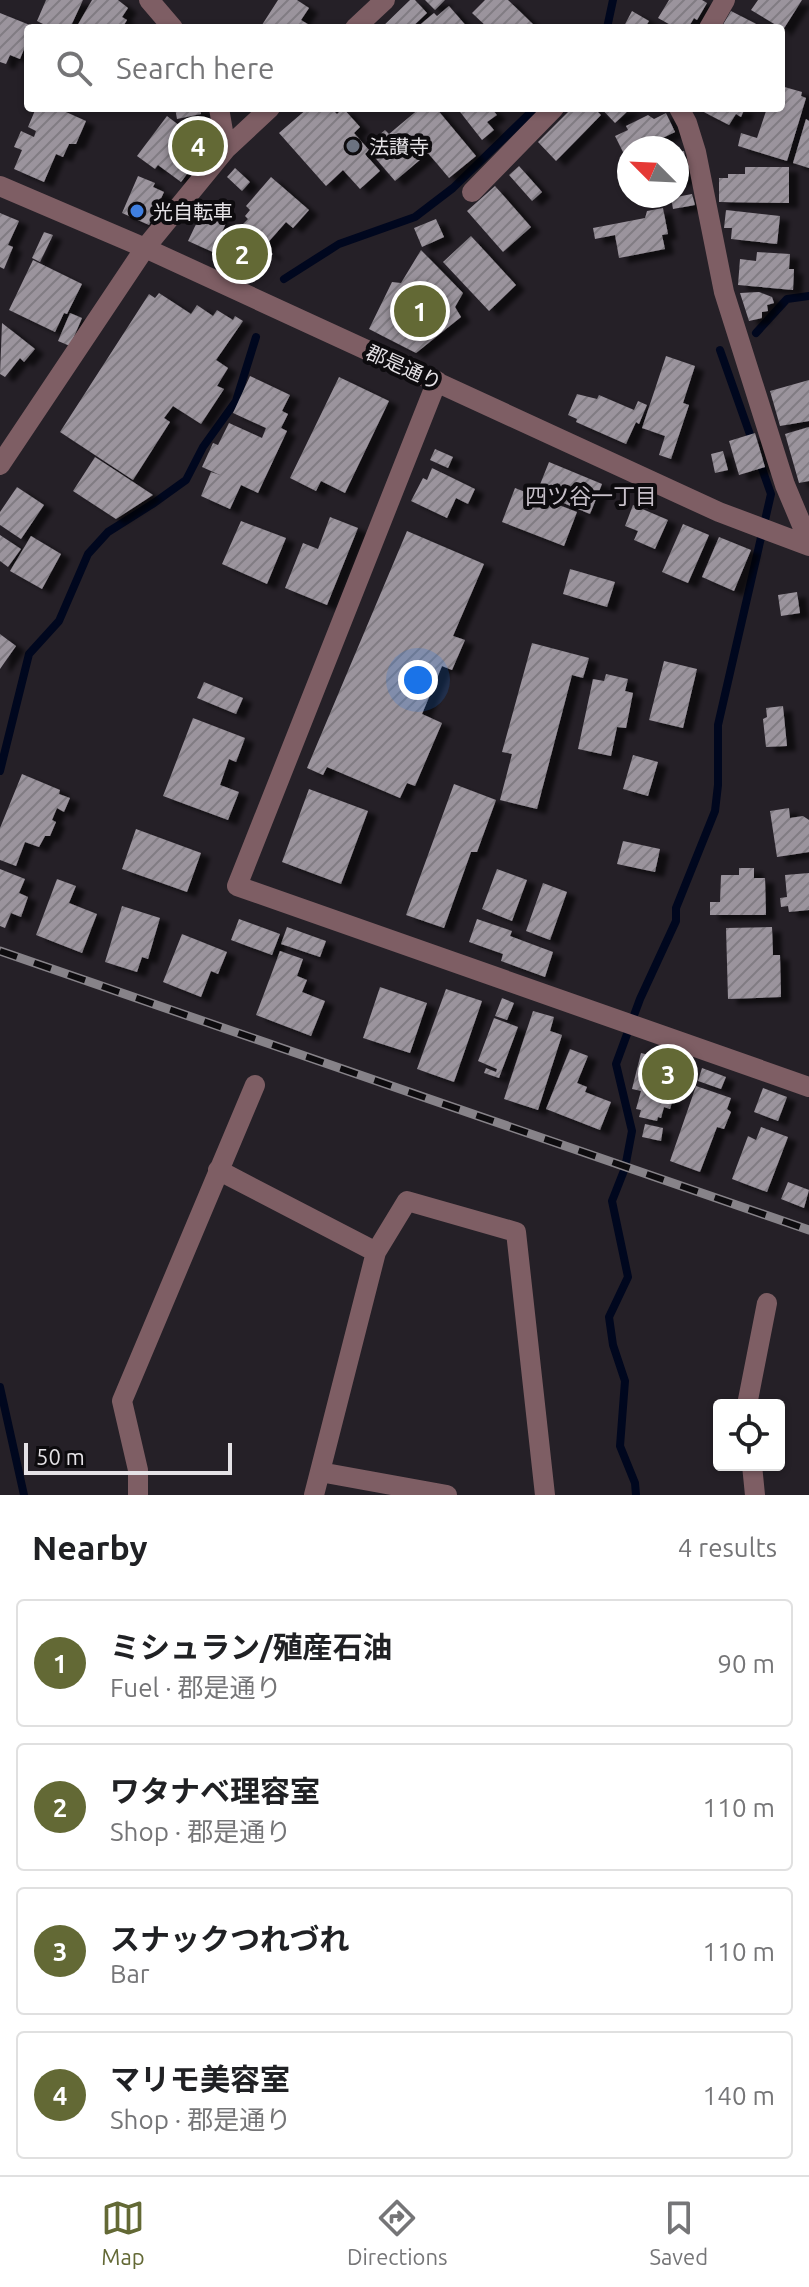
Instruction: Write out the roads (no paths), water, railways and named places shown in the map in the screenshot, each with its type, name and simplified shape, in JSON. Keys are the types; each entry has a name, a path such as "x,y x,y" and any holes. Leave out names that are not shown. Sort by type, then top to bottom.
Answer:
{"street":[{"path":"149,0 170,24"},
{"path":"359,24 385,0"},
{"path":"711,24 725,0"},
{"path":"220,112 226,149"},
{"path":"0,465 145,248 226,149 266,112"},
{"path":"472,192 550,112"},
{"path":"681,112 696,152 724,292 785,485 809,544"},
{"name":"郡是通り","path":"0,186 145,248 719,512 809,544"},
{"path":"437,381 237,886 809,1087"},
{"path":"141,1494 122,1401 255,1085"},
{"path":"218,1170 376,1252"},
{"path":"314,1495 376,1252 407,1201 516,1232 545,1495"},
{"path":"748,1399 767,1303"},
{"path":"753,1471 755,1495"},
{"path":"320,1472 447,1495"}],"waterway":[{"path":"608,24 613,0"},
{"path":"284,279 339,244 415,217 453,188 531,112"},
{"path":"756,333 787,299 809,296"},
{"path":"0,771 29,654 59,621 88,554 108,532 186,480 203,447 236,401 256,337"},
{"path":"720,350 753,443"},
{"path":"636,1495 635,1483 620,1446 625,1381 613,1345 609,1317 628,1277 612,1201 625,1168 632,1131 616,1064 640,999 676,921 676,908 715,811 718,725 771,494 759,460"},
{"path":"0,1387 24,1495"}],"railway":[{"path":"0,951 809,1230"}],"place":[{"name":"マリモ美容室","path":"198,146"},
{"name":"法讃寺","path":"353,146"},
{"name":"光自転車","path":"137,211"},
{"name":"ワタナベ理容室","path":"242,254"},
{"name":"ミシュラン/殖産石油","path":"420,311"},
{"name":"スナックつれづれ","path":"668,1074"}],"district":[{"name":"四ツ谷一丁目","path":"591,495"}]}
